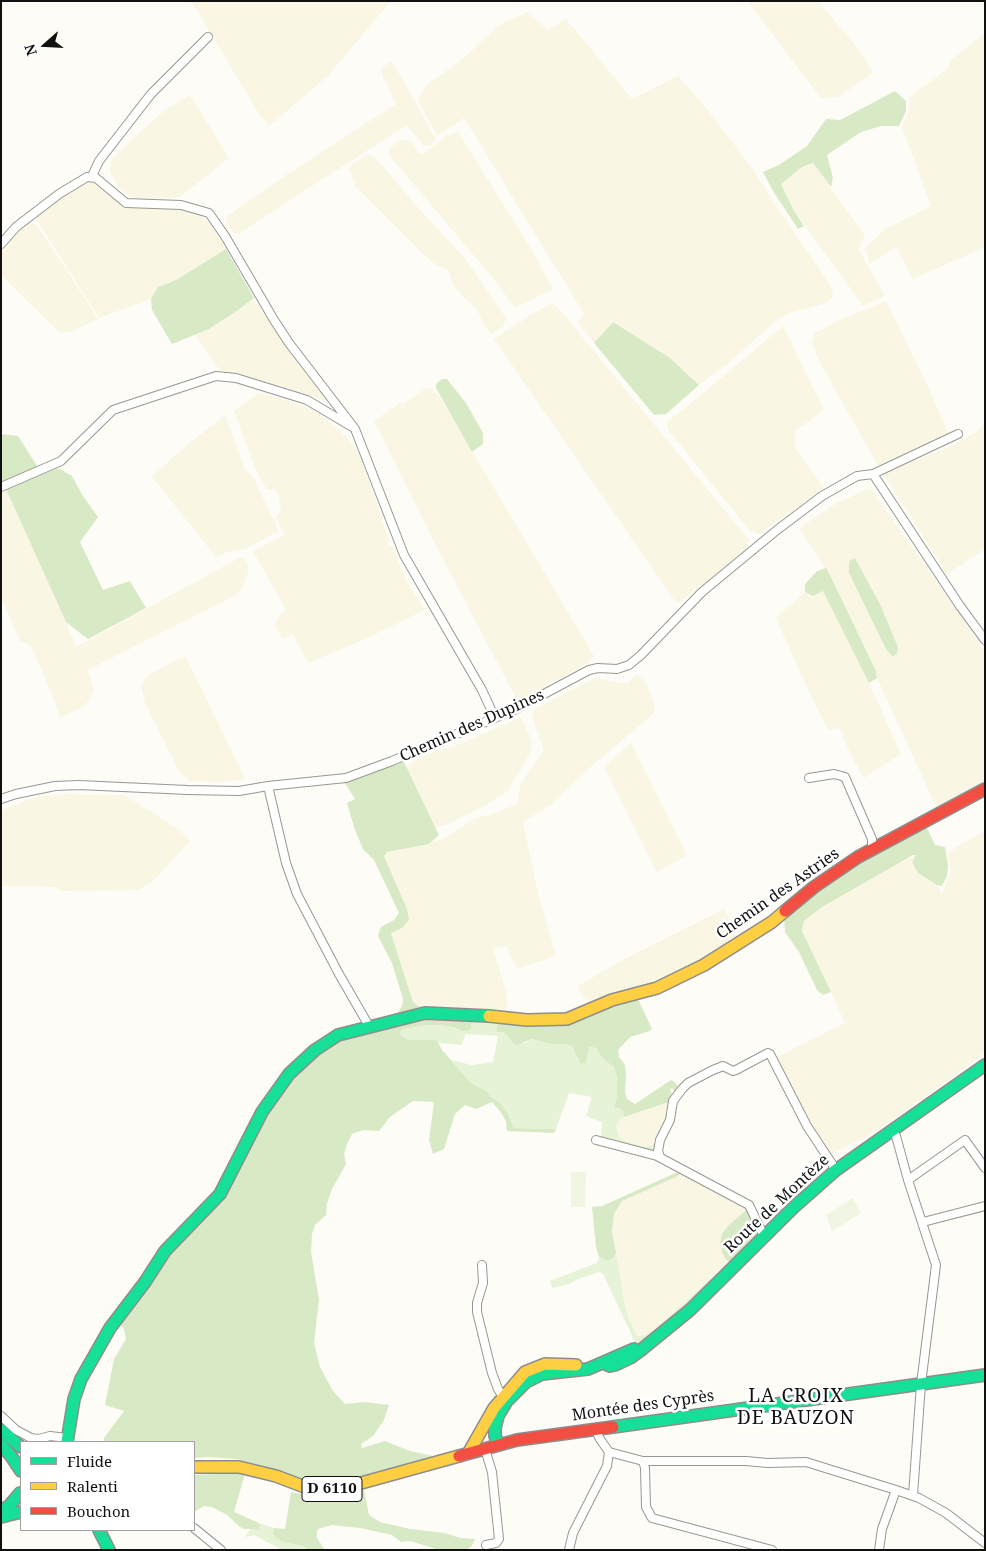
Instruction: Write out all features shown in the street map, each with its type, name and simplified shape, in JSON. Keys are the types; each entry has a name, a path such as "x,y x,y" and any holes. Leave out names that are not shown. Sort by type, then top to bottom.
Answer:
{"street":[{"path":"92,176 100,161 151,94 208,37"},
{"path":"1,244 16,227 60,194 81,179 92,176 126,203 181,205 209,213 225,236 289,343 355,429 404,555 482,690 495,718"},
{"path":"1,487 60,461 113,410 216,376 236,378 307,400 355,429"},
{"name":"Chemin des Dupines","path":"1,800 16,794 55,786 79,785 230,791 346,778 392,761 514,710 589,670 624,668 635,661 702,592 777,530 822,496 857,476 873,474 958,434"},
{"path":"873,474 960,606 985,640"},
{"path":"809,778 834,774 845,778 872,838 872,850"},
{"path":"268,786 286,863 297,894 369,1026"},
{"name":"Chemin des Astries","path":"67,1440 74,1399 81,1379 110,1328 146,1282 165,1251 220,1194 262,1112 273,1095 289,1074 315,1050 338,1035 425,1013 527,1020 567,1019 612,1000 657,988 704,964 772,922 814,887 858,857 985,789"},
{"path":"660,1157 658,1144 670,1120 673,1101 688,1083 723,1066 732,1071 736,1070 768,1052 807,1126 836,1170"},
{"name":"Route de Montèze","path":"469,1452 486,1419 505,1399 521,1386 536,1376 547,1373 579,1371 649,1343 684,1315 794,1207 836,1170 985,1066"},
{"path":"893,1131 936,1267 921,1384 913,1495"},
{"path":"596,1140 660,1157 748,1204 764,1236"},
{"path":"908,1180 965,1140 985,1168"},
{"path":"923,1222 985,1206"},
{"path":"482,1265 483,1283 477,1302 477,1312 492,1373 498,1389 505,1399"},
{"name":"Montée des Cyprès","path":"195,1467 239,1466 276,1476 305,1488 324,1489 351,1486 517,1440 985,1375"},
{"name":"Route de Montèze","path":"502,1444 495,1436 495,1428 505,1399"},
{"path":"1,1416 16,1430 31,1438 38,1439 50,1436 67,1440"},
{"path":"595,1429 609,1452 644,1460 806,1462 913,1495 946,1513 985,1543"},
{"path":"1,1430 20,1446"},
{"path":"1,1445 20,1470"},
{"path":"485,1449 492,1472 499,1539 496,1543 486,1545"},
{"path":"569,1550 573,1533 607,1466 609,1452"},
{"path":"644,1460 646,1507 652,1518 772,1550"},
{"path":"1,1512 20,1496 20,1481"},
{"path":"879,1550 882,1529 896,1490"},
{"path":"1,1517 20,1512"},
{"path":"195,1529 221,1550"},
{"path":"100,1531 109,1550"}],"shaded area":[{"path":"191,1 391,1 328,76 269,126 259,114"},
{"path":"747,1 818,1 854,44 871,68 872,74 838,97 821,98"},
{"path":"527,12 548,30 566,19 632,99 678,76 708,110 755,172 829,283 833,291 832,298 827,303 792,312 777,320 726,365 699,385 670,358 613,322 594,343 577,322 584,314 464,118 437,136 418,100 425,86 464,58 499,25"},
{"path":"985,33 985,247 913,279 896,247 870,264 865,248 885,229 931,206 902,127 909,110 910,97 946,70 952,59"},
{"path":"392,61 436,139 430,146 423,145 407,125 236,235 229,227 225,218 280,179 396,104 383,77 381,68"},
{"path":"190,95 229,158 180,197 146,199 130,197 122,191 110,172 111,160 165,110"},
{"path":"458,132 533,252 553,289 515,308 491,276 389,155 390,148 400,140 410,141 420,154 427,152 447,135"},
{"path":"368,154 376,158 467,261 506,318 503,327 491,334 485,327 477,309 464,298 452,283 449,271 435,264 422,253 356,187 349,170 351,165"},
{"path":"813,163 865,236 859,249 885,296 863,306 794,211 781,184 802,167"},
{"path":"90,180 126,207 166,208 198,213 213,226 226,249 174,281 159,287 151,299 99,318 35,217 78,185"},
{"path":"28,223 35,224 43,234 98,319 70,332 60,333 1,275 1,248 18,230"},
{"path":"251,301 256,303 328,401 263,381 220,371 195,335 209,329"},
{"path":"886,301 949,434 878,466 818,359 812,343 815,333 842,319"},
{"path":"554,304 749,540 744,552 679,603 674,600 494,339 537,311"},
{"path":"783,326 824,410 795,431 795,448 824,488 759,534 750,531 668,430 667,422"},
{"path":"431,388 440,397 594,656 588,663 553,682 546,680 550,688 519,704 436,546 374,421 401,402 403,405 425,389"},
{"path":"259,393 314,410 341,432 356,448 369,480 389,541 387,547 392,545 406,581 425,610 363,640 308,663 293,634 283,639 274,625 286,610 253,551 284,535 276,518 281,510 278,494 275,489 267,490 257,473 234,411"},
{"path":"225,415 244,467 254,479 279,531 245,549 227,552 216,557 152,477 176,454"},
{"path":"985,424 985,549 947,574 883,473 951,446 975,433"},
{"path":"870,488 985,652 985,784 937,809 877,678 876,670 830,575 799,528 837,503","holes":["855,558 880,604 898,647 867,609 849,574"]},
{"path":"6,489 76,647 241,557 247,562 249,569 244,584 238,594 88,670 94,691 88,702 77,710 60,717 30,645 21,642 1,597 1,491"},
{"path":"823,591 869,683 901,754 864,778 853,759 840,728 828,730 776,618 805,592 813,596"},
{"path":"186,657 245,778 242,780 218,782 191,781 180,773 145,703 141,687 146,677 178,659"},
{"path":"637,674 646,683 655,706 653,714 587,770 549,806 523,822 539,897 556,956 517,969 506,946 493,948 506,991 507,1007 501,1013 421,1008 413,1002 391,932 402,928 407,909 384,856 387,852 441,840 474,819 517,804 521,783 544,750 535,726 532,711 595,678 611,682 628,683"},
{"path":"521,717 532,741 530,753 508,791 482,807 436,828 406,767 419,757 463,743"},
{"path":"631,743 687,855 657,873 604,767"},
{"path":"62,794 125,795 179,830 190,841 153,881 139,890 62,891 55,887 1,886 1,810 33,798"},
{"path":"985,830 985,1053 870,1135 831,1154 817,1137 775,1058 845,1023 802,931 804,921 822,907 894,865 917,854 912,862 918,873 937,885 942,894 951,871 947,853"},
{"path":"724,909 736,935 708,957 650,983 613,993 596,1000 588,1001 582,995 578,986 628,957"},
{"path":"669,1102 670,1113 659,1134 649,1147 625,1141 619,1137 616,1125 620,1119"},
{"path":"682,1170 747,1207 730,1224 725,1258 729,1261 655,1329 645,1335 638,1336 628,1316 619,1277 612,1231 614,1214 622,1201"}],"green space":[{"path":"895,91 906,101 906,111 899,126 881,126 861,132 827,155 833,178 831,187 813,163 802,167 781,184 794,211 804,226 798,229 763,172 779,165 807,146 826,119 840,120"},
{"path":"226,249 254,298 209,329 172,344 152,310 151,299 158,287 176,280"},
{"path":"613,322 670,358 699,385 666,414 654,415 594,343"},
{"path":"442,379 447,379 466,403 483,433 483,444 472,452 436,388 436,384"},
{"path":"1,434 18,436 39,469 1,484"},
{"path":"58,468 72,476 98,517 80,542 103,590 130,581 146,608 88,639 66,622 6,489"},
{"path":"855,558 880,604 898,647 897,653 893,657 886,649 849,573 849,561"},
{"path":"826,568 876,671 877,678 869,683 823,591 813,596 805,592 805,584 817,571"},
{"path":"403,760 439,835 429,844 387,852 384,856 407,909 409,920 402,928 391,933 413,1002 421,1008 397,1014 402,1006 403,999 392,963 378,936 381,927 394,920 399,913 374,860 363,849 355,830 347,803 355,799 344,782 376,772"},
{"path":"926,826 935,845 945,847 948,866 947,876 942,886 937,885 918,873 912,862 916,855 913,855 822,907 804,921 802,931 831,992 823,995 817,990 799,952 785,932 784,917 815,891 863,860"},
{"path":"637,997 652,1029 630,1037 618,1050 619,1057 625,1065 625,1092 627,1099 635,1104 671,1080 675,1082 679,1089 675,1092 672,1088 670,1090 672,1094 669,1102 624,1117 623,1111 619,1108 614,1108 617,1097 617,1077 614,1067 603,1059 596,1048 589,1047 586,1064 580,1063 572,1046 551,1044 531,1039 517,1045 503,1032 497,1032 497,1026 501,1022 545,1024"},
{"path":"426,1017 471,1019 471,1028 468,1031 441,1025 428,1025 403,1029 400,1034 409,1040 437,1040 442,1050 472,1084 487,1091 491,1097 501,1104 514,1128 556,1129 554,1133 507,1131 506,1121 492,1102 476,1109 465,1105 455,1114 444,1149 433,1154 429,1140 434,1102 413,1101 390,1117 379,1131 363,1130 352,1134 344,1154 346,1164 332,1189 327,1203 326,1215 315,1225 312,1234 311,1252 319,1300 314,1343 320,1367 333,1391 345,1404 365,1402 389,1405 384,1420 373,1436 361,1444 362,1448 385,1441 410,1451 433,1456 353,1480 325,1484 236,1459 195,1458 195,1441 104,1441 104,1438 124,1411 105,1405 114,1359 126,1339 124,1329 118,1322 165,1256 213,1206 270,1105 291,1078 335,1041"},
{"path":"471,1019 501,1022 503,1032 513,1043 525,1043 531,1039 551,1044 572,1046 580,1063 586,1063 589,1047 596,1048 603,1059 614,1067 617,1077 619,1108 623,1111 624,1117 616,1125 619,1137 625,1141 646,1147 652,1145 657,1139 656,1152 602,1141 602,1122 586,1116 592,1097 569,1093 556,1129 514,1128 507,1112 497,1100 491,1097 487,1091 472,1084 451,1060 472,1065 493,1062 498,1036 466,1034 461,1045 439,1043 437,1040 409,1040 400,1034 403,1029 428,1025 441,1025 458,1030 471,1028"},
{"path":"682,1170 676,1177 622,1201 614,1214 612,1231 616,1253 610,1260 599,1257 596,1247 592,1207 602,1206"},
{"path":"571,1172 586,1172 585,1207 571,1207"},
{"path":"853,1198 861,1213 832,1231 826,1215"},
{"path":"747,1207 758,1232 752,1241 730,1263 722,1252 721,1238 723,1232"},
{"path":"616,1253 624,1302 628,1316 638,1336 645,1335 655,1329 711,1278 712,1282 648,1339 636,1344 603,1274 599,1272 569,1284 552,1288 550,1281 597,1263 599,1257 606,1260 614,1257"},
{"path":"244,1474 234,1512 259,1523 260,1527 258,1529 244,1529 227,1515 212,1507 204,1506 195,1511 195,1475"},
{"path":"364,1490 369,1515 380,1522 410,1529 445,1533 460,1538 475,1539 471,1547 466,1550 436,1549 410,1541 401,1542 392,1535 360,1528 332,1525 317,1531 317,1538 325,1550 309,1550 303,1546 283,1542 275,1537 273,1533 274,1528 285,1529 291,1492 306,1495 334,1495"},
{"path":"259,1523 274,1528 275,1537 283,1542 303,1546 309,1550 282,1550 254,1535 245,1537 250,1529 259,1528"}],"traffic: fast":[{"path":"67,1441 74,1399 81,1379 110,1328 145,1282 165,1251 220,1194 262,1112 289,1074 315,1050 338,1035 425,1013 489,1016"},
{"path":"603,1363 610,1366 615,1365 641,1350 690,1310 794,1207 836,1170 985,1065"},
{"path":"501,1444 495,1436 498,1416 507,1401 526,1382 542,1374 588,1369 634,1349"},
{"path":"613,1427 985,1375"},
{"path":"1,1430 20,1446"},
{"path":"1,1445 20,1470"},
{"path":"1,1511 9,1506 20,1493"},
{"path":"1,1517 20,1512"},
{"path":"100,1531 109,1550"}],"traffic: slow":[{"path":"489,1016 527,1020 567,1019 612,1000 657,988 704,965 772,922 785,911"},
{"path":"469,1452 494,1408 525,1372 545,1364 576,1365"},
{"path":"195,1467 239,1467 276,1476 305,1487 324,1489 343,1488 459,1456"}],"traffic: jam":[{"path":"785,911 814,887 858,857 985,789"},
{"path":"459,1456 517,1440 613,1427"}],"district":[{"name":"LA CROIX DE BAUZON","path":"796,1408"}]}
